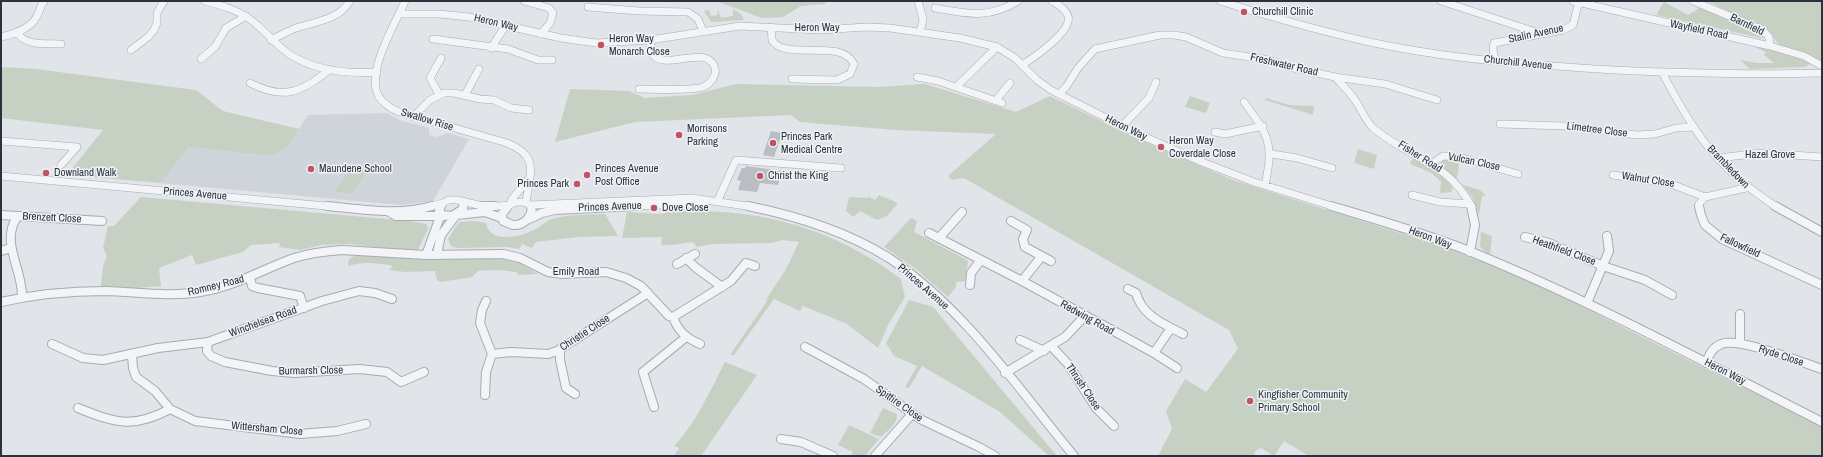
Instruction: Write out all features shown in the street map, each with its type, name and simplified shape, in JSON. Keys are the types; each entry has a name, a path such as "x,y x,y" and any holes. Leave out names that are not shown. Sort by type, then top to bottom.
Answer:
{"street":[{"path":"1,37 26,27 37,17 40,6 44,1"},
{"path":"130,50 148,37 154,30 157,23 157,13 164,1"},
{"path":"209,1 235,10 254,21 271,40 294,57 329,70 357,73 377,72"},
{"path":"271,40 297,28 330,19 344,11 350,1"},
{"name":"Swallow Rise","path":"405,1 377,72 376,87 382,101 392,109 413,117 516,146 525,153 530,160 531,170 528,203"},
{"path":"524,1 549,8 553,13 550,23 541,34"},
{"path":"918,1 923,13 923,21 920,32"},
{"path":"935,8 982,16 994,14 1009,8 1018,1"},
{"path":"1022,65 1040,54 1067,26 1069,18 1066,12 1052,1"},
{"name":"Churchill Avenue","path":"1220,1 1270,16 1364,40 1495,61 1579,68 1662,72 1728,74 1822,73"},
{"path":"1441,1 1542,34"},
{"name":"Barnfield","path":"1693,1 1763,30 1769,37 1770,46"},
{"name":"Stalin Avenue","path":"1495,61 1492,49 1494,43 1563,30 1573,25 1577,2"},
{"name":"Wayfield Road","path":"1577,2 1770,46 1804,56 1822,66"},
{"path":"588,7 639,11 688,12 696,15 700,21 703,31"},
{"name":"Heron Way","path":"400,14 469,16 541,34 596,42 650,40 740,26 820,30 866,27 890,28 981,42 1007,52 1039,82 1059,94 1192,159 1265,185 1422,234 1470,252 1587,303 1822,422"},
{"path":"201,59 215,47 226,28 246,16"},
{"path":"491,48 506,25"},
{"path":"771,27 771,38 774,45 781,48 839,52 847,54 852,59 854,64 850,74 837,80 792,79"},
{"path":"16,32 19,37 26,42 61,44"},
{"name":"Freshwater Road","path":"1059,94 1075,72 1095,49 1167,35 1186,37 1223,53 1269,60 1335,77 1385,84 1437,100"},
{"path":"433,39 454,40 491,48 508,49 538,60 552,60"},
{"path":"639,89 699,88 707,86 715,75 715,68 712,63 701,57 664,60 656,57 651,50 650,40"},
{"path":"956,87 997,48"},
{"path":"439,94 430,78 441,58"},
{"path":"465,95 479,69"},
{"path":"250,83 267,92 286,94 304,88 329,70"},
{"name":"Brambledown","path":"1662,72 1692,128 1746,188 1768,203 1822,232"},
{"path":"918,77 938,81 999,102 1010,83"},
{"name":"Fisher Road","path":"1335,77 1356,100 1374,130 1433,163 1456,184 1470,204 1474,216 1475,226 1470,252"},
{"path":"1122,126 1149,98 1156,82"},
{"path":"413,117 430,100 439,94 454,93 480,99 494,100 512,108 529,110"},
{"path":"1244,102 1263,126 1270,140 1272,154 1265,185"},
{"name":"Limetree Close","path":"1500,124 1565,126 1637,135 1655,134 1676,128 1692,128"},
{"path":"1215,132 1225,134 1263,126"},
{"path":"1,142 77,147 61,165"},
{"name":"Hazel Grove","path":"1718,158 1761,153 1822,157"},
{"path":"1272,154 1297,158 1332,168"},
{"name":"Vulcan Close","path":"1433,163 1440,157 1450,156 1500,167 1518,174"},
{"path":"717,202 736,160 841,168"},
{"name":"Walnut Close","path":"1613,175 1651,179 1682,186 1705,198"},
{"name":"Princes Avenue","path":"1,176 389,212 397,210 422,209 453,199 486,207 510,205 518,202 528,203 688,198 704,199 769,210 810,221 851,237 882,254 906,271 940,299 1005,373 1074,456"},
{"path":"502,218 503,211 510,205 512,199 529,180"},
{"path":"1705,198 1746,188"},
{"path":"1412,195 1440,202 1470,204"},
{"name":"Fallowfield","path":"1705,198 1699,204 1700,216 1710,230 1729,243 1763,257 1822,285"},
{"path":"437,254 441,235 456,215 463,209 462,201"},
{"name":"Princes Avenue","path":"389,212 396,216 456,215 481,211 492,213 502,218 506,223 514,225 542,212 555,210 717,202"},
{"path":"426,255 442,215 440,209 443,203"},
{"path":"528,203 533,210 529,219"},
{"path":"939,238 962,212"},
{"name":"Brenzett Close","path":"1,215 102,221"},
{"path":"17,217 11,227 11,248 24,287 22,297"},
{"path":"1011,221 1027,230 1023,239 1025,246 1051,262"},
{"name":"Redwing Road","path":"929,233 1022,281 1084,317 1154,353 1177,368"},
{"name":"Heathfield Close","path":"1587,303 1609,251 1607,236"},
{"name":"Heathfield Close","path":"1525,237 1549,244 1603,266"},
{"path":"1,251 11,248"},
{"name":"Romney Road","path":"1,302 44,293 95,291 176,295 202,292 250,278 290,260 315,252 330,250 426,255"},
{"name":"Emily Road","path":"426,255 503,254 520,258 548,272 562,274 606,272 629,279 641,286 669,316 673,317 675,324 684,338"},
{"path":"676,264 695,254"},
{"path":"1022,281 1041,257"},
{"path":"686,258 694,268 714,278 722,287"},
{"path":"970,285 971,273 980,260"},
{"path":"673,317 735,278 746,262 755,266"},
{"path":"1603,266 1645,280 1672,295"},
{"path":"250,278 252,286 293,293 300,296 304,308"},
{"path":"1128,289 1136,293 1137,301 1143,310 1183,334"},
{"name":"Winchelsea Road","path":"52,344 83,358 103,360 158,348 208,342 338,296 359,291 375,293 392,299"},
{"name":"Christie Close","path":"492,354 511,352 548,354 560,350 591,328 648,293"},
{"path":"485,395 486,372 492,354 479,325 482,310 486,301"},
{"path":"1740,314 1740,342"},
{"path":"1005,373 1048,349 1065,337 1084,317"},
{"path":"1154,353 1172,328"},
{"path":"654,407 643,372 684,338 700,344"},
{"path":"1020,340 1048,349"},
{"name":"Burmarsh Close","path":"208,342 207,351 211,356 225,362 272,371 294,373 360,369 387,372 401,382 424,372"},
{"name":"Ryde Close","path":"1706,363 1711,351 1721,344 1740,342 1822,369"},
{"name":"Spitfire Close","path":"805,347 815,355 862,378 912,414 929,424 984,448 995,456"},
{"name":"Thrush Close","path":"1048,349 1068,364 1096,408 1114,426"},
{"path":"560,350 560,360 566,388 575,394"},
{"name":"Wittersham Close","path":"132,354 133,368 136,377 155,391 170,409 195,421 300,434 337,431 366,424"},
{"path":"78,408 104,419 126,422 149,420 170,409"},
{"path":"875,456 912,414"},
{"path":"781,439 807,444 833,456"}],"shaded area":[{"name":"Maundene School","path":"387,113 399,120 429,128 429,135 436,137 448,133 469,139 433,201 401,205 159,183 189,147 270,156 286,149 308,115"}],"green space":[{"path":"716,1 826,1 825,4 801,6 783,17 762,18"},
{"path":"1707,1 1822,1 1822,61 1778,44 1768,30"},
{"path":"1664,2 1688,15 1701,7 1761,32 1765,37 1761,38 1656,15"},
{"path":"733,9 741,14 744,20 711,22 704,11 709,10 711,16 718,15 718,10 721,18 733,16"},
{"path":"1750,45 1803,57 1810,64 1805,67 1750,69 1740,60 1756,63 1774,63 1764,55 1766,52"},
{"path":"1,67 36,69 196,90 223,111 299,129 286,149 270,156 189,147 160,183 67,175 103,130 1,118"},
{"path":"736,84 878,87 925,84 1016,112 1050,96 1134,137 1233,180 1444,247 1533,282 1822,427 1822,456 1309,456 1284,441 1274,456 1261,448 1255,451 1254,456 1158,456 1172,429 1166,411 1185,379 1206,392 1238,349 1229,330 964,178 952,180 948,176 996,134 895,130 800,122 791,115 635,122 555,142 570,89 629,91 645,98 692,95"},
{"path":"1190,96 1210,103 1206,113 1185,107"},
{"path":"1266,98 1289,105 1314,106 1313,115 1265,100"},
{"path":"1358,149 1377,155 1374,169 1354,163"},
{"path":"1416,155 1432,165 1447,178 1453,189 1451,192 1440,193 1441,182 1432,173 1410,164"},
{"path":"1444,158 1459,164 1456,179 1442,166 1441,162"},
{"path":"352,166 368,168 352,193 335,192"},
{"path":"1463,185 1480,190 1486,196 1482,196 1479,215 1472,197"},
{"path":"879,195 898,203 887,216 877,220 860,211 853,217 846,211 849,197 868,198 868,196 875,200"},
{"path":"141,197 409,221 427,224 428,229 418,250 348,244 321,245 300,250 279,247 280,243 251,245 243,252 196,265 192,255 159,268 161,286 138,288 101,286 103,266 107,256 103,248 108,226 114,226"},
{"path":"675,211 737,213 766,218 822,234 875,261 901,279 905,297 889,323 878,348 847,324 803,306 800,311 774,299 734,355 730,355 767,301 767,298 785,271 799,242 782,240 772,243 711,244 697,247 693,242 661,245 662,237 622,238 627,212 659,214"},
{"path":"605,214 618,236 579,237 536,242 532,248 522,244 519,249 507,247 458,248 451,246 448,239 459,222 475,221 486,223 489,230 494,235 509,237 526,233 539,227 548,220 558,217"},
{"path":"911,218 917,221 914,232 967,260 968,262 965,281 956,282 956,287 948,297 916,269 884,247"},
{"path":"1481,232 1492,236 1490,254 1484,251 1480,246"},
{"path":"357,254 375,254 408,259 435,259 451,256 514,260 538,274 519,275 516,272 499,270 478,271 472,277 441,282 437,280 435,271 405,272 389,270 393,266 370,263 359,263 348,266 349,259"},
{"path":"909,300 933,307 1057,456 1049,456 1000,412 922,366 909,388 905,387 917,366 894,356 886,343"},
{"path":"725,362 757,375 701,456 674,456 679,448 674,446 696,417"},
{"path":"883,408 897,414 897,418 892,427 881,437 870,433"},
{"path":"849,425 879,439 865,456 851,456 853,452 838,445"}],"building":[{"name":"Princes Park Medical Centre","path":"771,131 782,133 774,157 763,155"},
{"name":"Christ the King","path":"746,166 782,171 778,185 760,183 757,192 738,190 741,181 737,180 742,168 745,168"}],"place":[{"name":"Churchill Clinic","path":"1244,12"},
{"name":"Heron Way Monarch Close","path":"601,45"},
{"name":"Morrisons Parking","path":"679,135"},
{"name":"Princes Park Medical Centre","path":"773,143"},
{"name":"Heron Way Coverdale Close","path":"1161,147"},
{"name":"Maundene School","path":"311,169"},
{"name":"Downland Walk","path":"46,173"},
{"name":"Princes Avenue Post Office","path":"587,175"},
{"name":"Christ the King","path":"760,176"},
{"name":"Princes Park","path":"577,184"},
{"name":"Dove Close","path":"654,208"},
{"name":"Kingfisher Community Primary School","path":"1250,401"}]}
